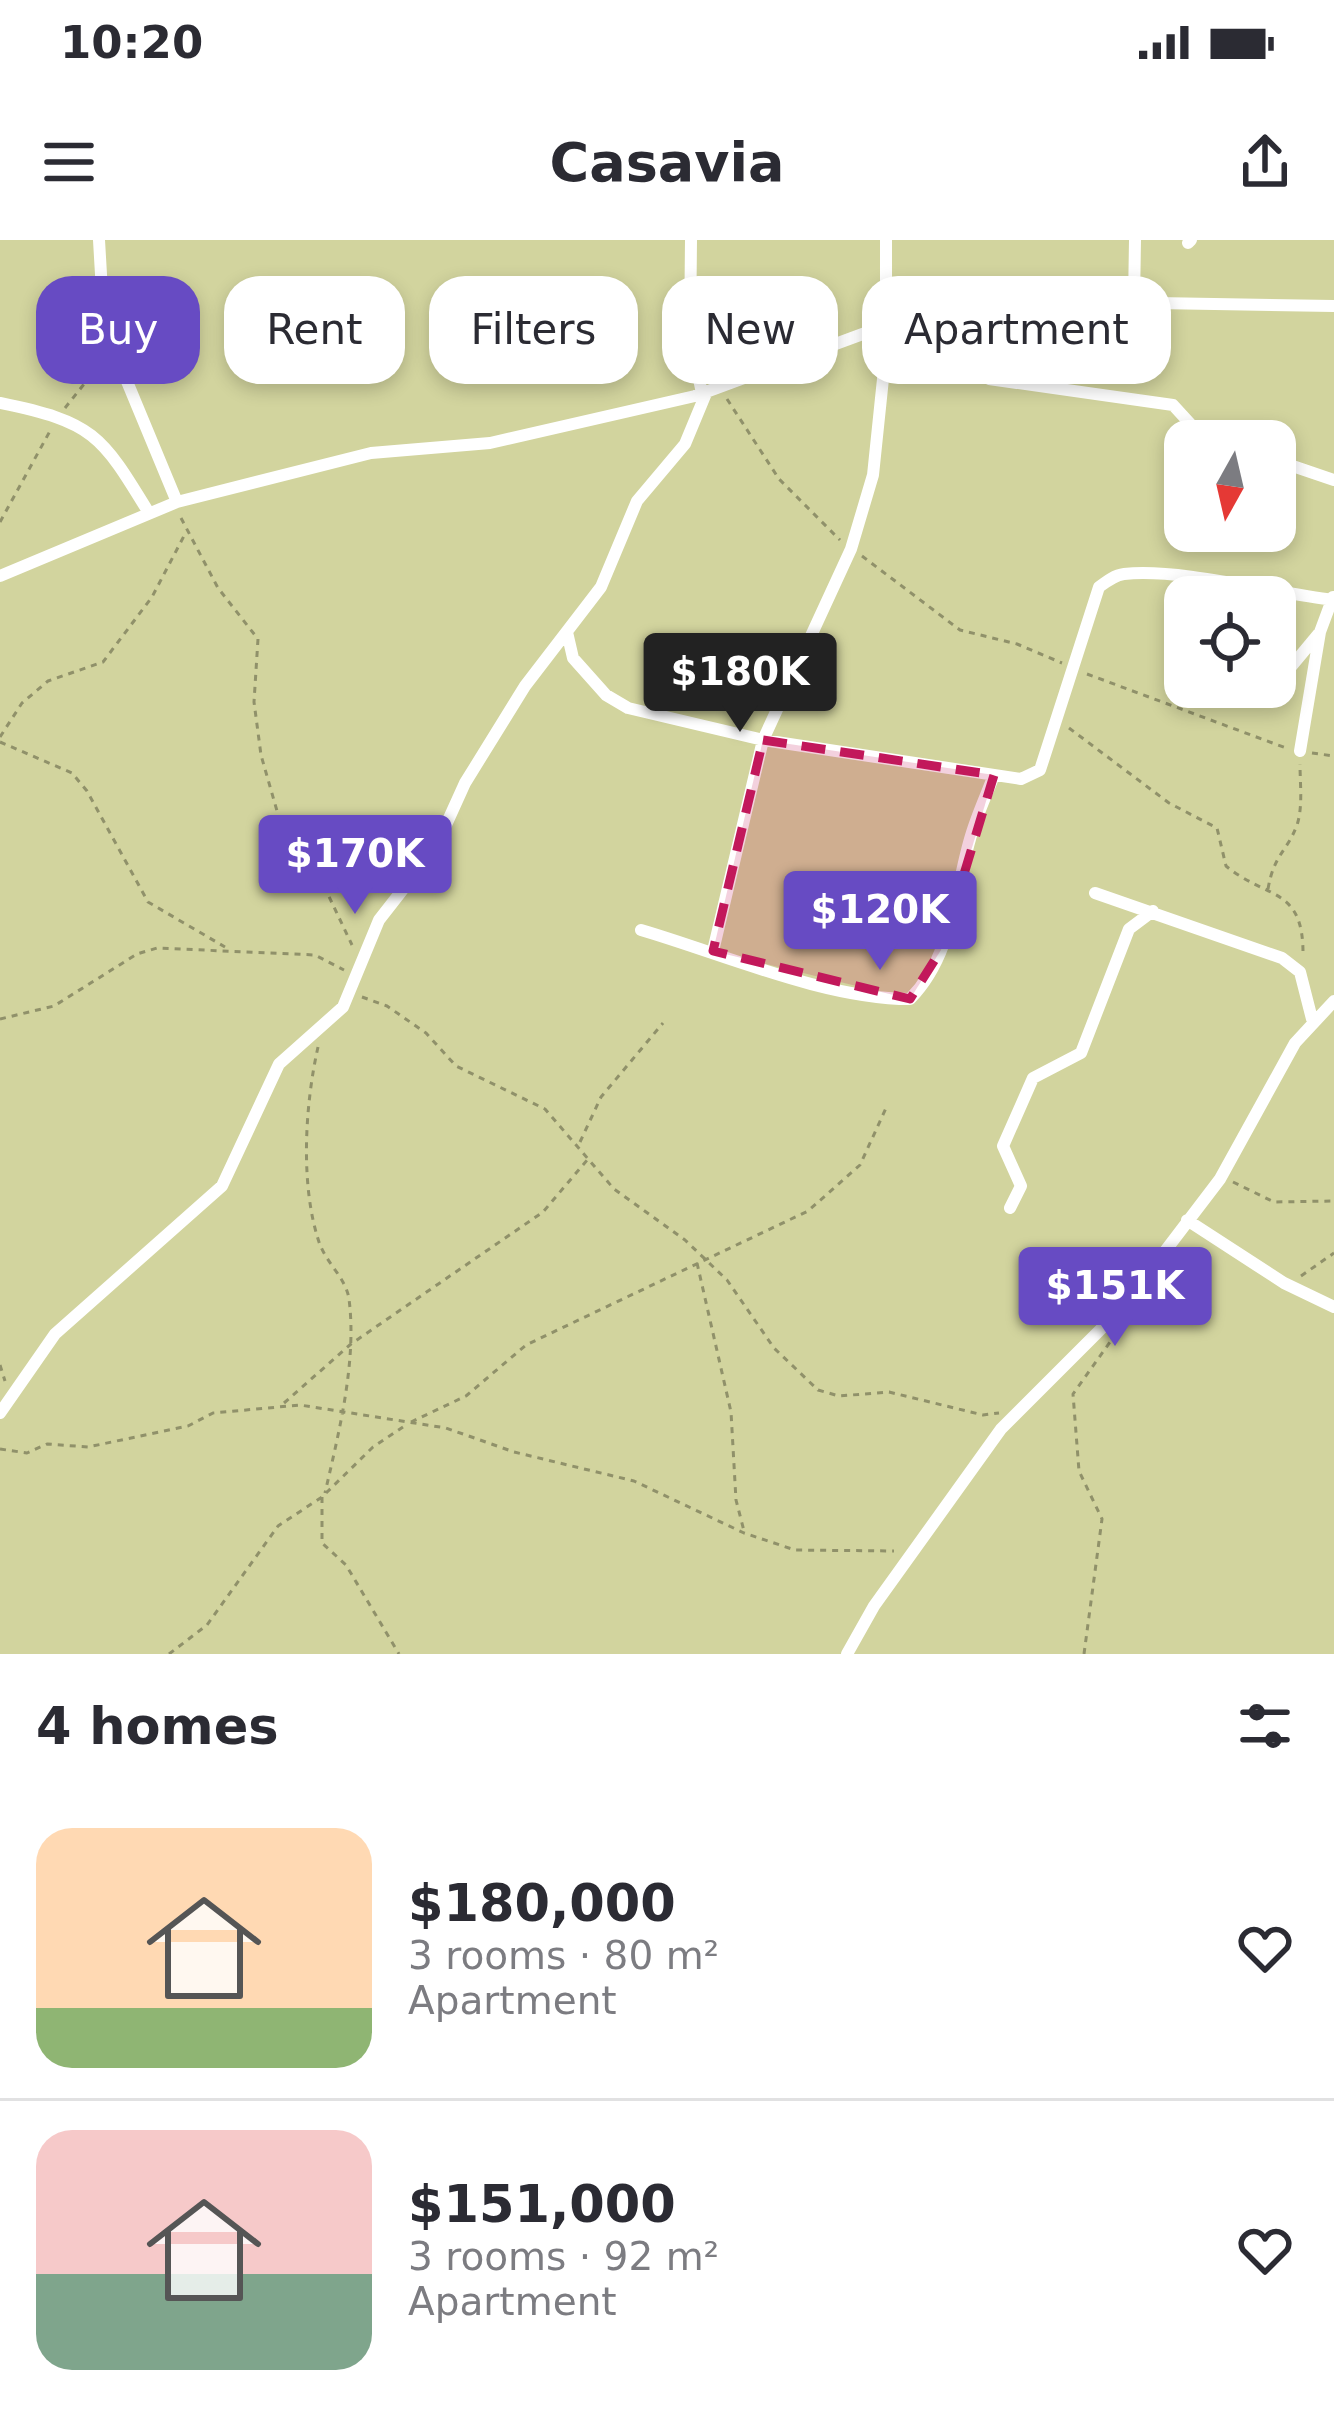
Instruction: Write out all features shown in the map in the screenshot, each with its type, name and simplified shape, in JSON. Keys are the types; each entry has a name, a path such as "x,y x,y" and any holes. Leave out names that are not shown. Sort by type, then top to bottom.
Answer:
{"street":[{"path":"99,240 100,276"},
{"path":"0,1413 8,1394 86,1304 214,1195 279,1064 323,1028 349,994 380,920 436,847 465,783 518,698 607,578 637,501 685,444 709,391 690,338 691,240"},
{"path":"886,240 886,276"},
{"path":"1134,276 1135,240"},
{"path":"1171,303 1334,306"},
{"path":"0,576 177,502 371,453 490,443 709,391 862,334"},
{"path":"128,384 177,502"},
{"path":"713,951 764,740 850,549 873,475 881,384"},
{"path":"1024,384 1173,405 1187,420"},
{"path":"0,403 58,416 93,432 149,513"},
{"path":"1296,467 1334,480"},
{"path":"567,632 573,658 606,695 628,708 764,740 1033,777 1076,669 1099,587 1120,574 1333,599 1320,632 1300,751"},
{"path":"1296,660 1320,632"},
{"path":"641,929 886,999 910,999 928,981 941,950 959,897 970,840 994,775"},
{"path":"1095,893 1265,951 1300,972 1312,1019"},
{"path":"1010,1208 1022,1186 1003,1146 1033,1078 1081,1053 1129,929 1153,911"},
{"path":"847,1654 914,1551 1022,1406 1121,1309 1220,1179 1312,1019 1334,1001"},
{"path":"1186,1220 1284,1283 1334,1307"}],"path":[{"path":"0,522 58,416 84,384"},
{"path":"709,391 778,479 850,549 960,631 1017,644 1263,743 1334,757"},
{"path":"177,502 186,532 218,589 258,639 254,702 261,755 281,825 324,886 361,962"},
{"path":"186,532 152,597 103,662 48,681 22,703 0,740 72,773 87,790 148,902 227,948"},
{"path":"1057,721 1169,803 1209,821 1221,834 1226,866 1292,905 1300,920 1300,972"},
{"path":"1268,889 1274,859 1295,829 1300,812 1300,751"},
{"path":"0,1019 54,1006 137,954 157,948 315,955 355,977"},
{"path":"349,994 387,1006 426,1033 449,1061 544,1109 614,1189 704,1259 746,1302 774,1348 824,1393 889,1392 988,1416 1022,1406"},
{"path":"579,1144 601,1097 663,1023"},
{"path":"323,1028 311,1097 308,1172 320,1242 347,1287 351,1344 323,1495 322,1543 346,1565 399,1654"},
{"path":"170,1654 207,1625 240,1582 246,1563 278,1526 407,1424 466,1396 526,1345 808,1211 860,1165 886,1106"},
{"path":"282,1405 351,1344 543,1212 589,1157"},
{"path":"1220,1179 1274,1202 1334,1201"},
{"path":"1284,1283 1334,1253"},
{"path":"697,1263 731,1412 736,1500 744,1533"},
{"path":"1084,1654 1102,1519 1079,1471 1073,1394 1110,1344 1121,1309"},
{"path":"0,1365 8,1394"},
{"path":"0,1448 27,1453 47,1444 88,1448 188,1426 213,1413 282,1405 446,1428 514,1452 634,1480 744,1533 808,1551 914,1551"}],"highlighted area":[{"path":"763,740 994,775 941,950 910,999 713,951"}]}
